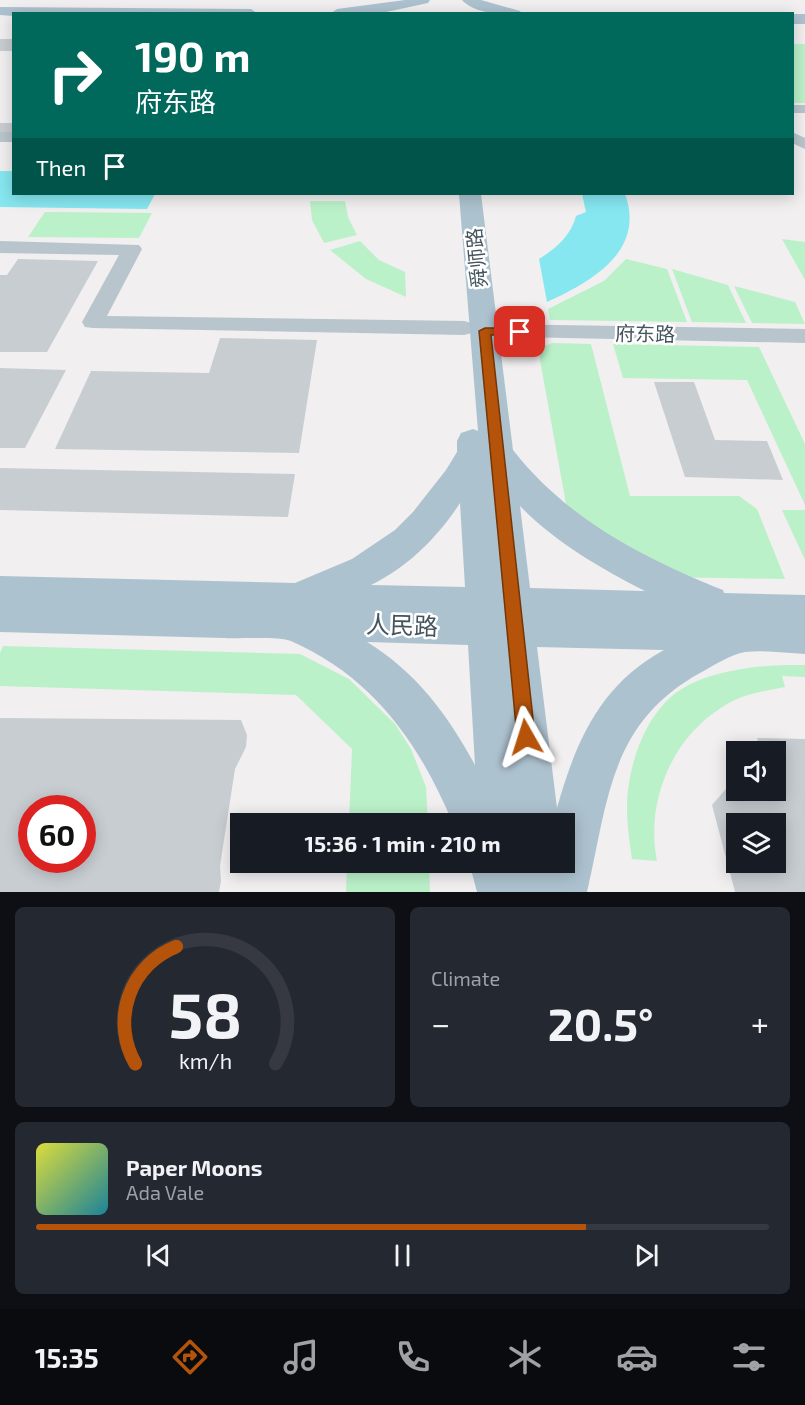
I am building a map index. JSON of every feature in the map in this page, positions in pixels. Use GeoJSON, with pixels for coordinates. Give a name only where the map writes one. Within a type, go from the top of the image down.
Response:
{"type":"FeatureCollection","features":[{"type":"Feature","properties":{"kind":"main road"},"geometry":{"type":"LineString","coordinates":[[356,12],[394,8],[423,0]]}},
{"type":"Feature","properties":{"kind":"main road"},"geometry":{"type":"LineString","coordinates":[[469,0],[508,12]]}},
{"type":"Feature","properties":{"kind":"main road"},"geometry":{"type":"LineString","coordinates":[[0,11],[84,12]]}},
{"type":"Feature","properties":{"kind":"main road","name":"舜师路"},"geometry":{"type":"LineString","coordinates":[[454,195],[475,330]]}},
{"type":"Feature","properties":{"kind":"main road","name":"舜师路"},"geometry":{"type":"LineString","coordinates":[[470,195],[475,330],[500,617],[503,813]]}},
{"type":"Feature","properties":{"kind":"main road"},"geometry":{"type":"LineString","coordinates":[[473,813],[443,752],[406,699],[376,671],[292,611],[331,586],[361,573],[408,543],[485,452],[536,500],[596,546],[734,622],[652,680],[630,701],[608,731],[594,764],[561,892]]}},
{"type":"Feature","properties":{"kind":"main road","name":"人民路"},"geometry":{"type":"LineString","coordinates":[[0,592],[292,611],[500,617],[734,622],[805,612]]}},
{"type":"Feature","properties":{"kind":"main road","name":"人民路"},"geometry":{"type":"LineString","coordinates":[[0,615],[292,611]]}},
{"type":"Feature","properties":{"kind":"main road","name":"舜师路"},"geometry":{"type":"LineString","coordinates":[[500,617],[534,813]]}},
{"type":"Feature","properties":{"kind":"main road","name":"人民路"},"geometry":{"type":"LineString","coordinates":[[734,622],[805,636]]}},
{"type":"Feature","properties":{"kind":"main road"},"geometry":{"type":"LineString","coordinates":[[497,873],[503,892]]}},
{"type":"Feature","properties":{"kind":"main road"},"geometry":{"type":"LineString","coordinates":[[507,873],[509,892]]}},
{"type":"Feature","properties":{"kind":"main road"},"geometry":{"type":"LineString","coordinates":[[541,873],[543,892]]}},
{"type":"Feature","properties":{"kind":"street","name":"府东路"},"geometry":{"type":"LineString","coordinates":[[0,247],[132,249],[93,322],[805,336]]}},
{"type":"Feature","properties":{"kind":"green space"},"geometry":{"type":"Polygon","coordinates":[[[794,44],[805,44],[805,103],[794,103],[794,44]]]}},
{"type":"Feature","properties":{"kind":"green space"},"geometry":{"type":"Polygon","coordinates":[[[310,201],[345,201],[348,217],[357,235],[324,243],[312,220],[310,201]]]}},
{"type":"Feature","properties":{"kind":"green space"},"geometry":{"type":"Polygon","coordinates":[[[45,212],[152,213],[139,238],[28,237],[45,212]]]}},
{"type":"Feature","properties":{"kind":"green space"},"geometry":{"type":"Polygon","coordinates":[[[782,239],[805,242],[805,280],[782,239]]]}},
{"type":"Feature","properties":{"kind":"green space"},"geometry":{"type":"Polygon","coordinates":[[[360,241],[379,260],[405,272],[406,297],[366,279],[330,250],[360,241]]]}},
{"type":"Feature","properties":{"kind":"green space"},"geometry":{"type":"Polygon","coordinates":[[[626,259],[667,269],[687,322],[550,320],[548,309],[604,281],[626,259]]]}},
{"type":"Feature","properties":{"kind":"green space"},"geometry":{"type":"Polygon","coordinates":[[[672,269],[728,285],[746,323],[692,322],[672,269]]]}},
{"type":"Feature","properties":{"kind":"green space"},"geometry":{"type":"Polygon","coordinates":[[[734,286],[795,302],[805,324],[752,323],[734,286]]]}},
{"type":"Feature","properties":{"kind":"green space"},"geometry":{"type":"Polygon","coordinates":[[[552,343],[591,344],[630,496],[739,496],[757,509],[785,579],[665,577],[568,515],[538,349],[552,343]]]}},
{"type":"Feature","properties":{"kind":"green space"},"geometry":{"type":"Polygon","coordinates":[[[613,344],[759,347],[805,444],[805,505],[747,380],[623,378],[613,344]]]}},
{"type":"Feature","properties":{"kind":"green space"},"geometry":{"type":"Polygon","coordinates":[[[782,510],[805,510],[805,560],[782,510]]]}},
{"type":"Feature","properties":{"kind":"green space"},"geometry":{"type":"Polygon","coordinates":[[[3,646],[300,654],[349,679],[395,724],[411,749],[426,787],[427,813],[349,813],[352,749],[296,695],[0,686],[0,653],[3,646]]]}},
{"type":"Feature","properties":{"kind":"green space"},"geometry":{"type":"Polygon","coordinates":[[[805,665],[805,677],[782,676],[785,687],[753,694],[731,702],[706,719],[690,735],[666,773],[659,794],[654,839],[657,861],[632,859],[627,807],[630,777],[642,739],[663,705],[685,687],[718,674],[754,667],[805,665]]]}},
{"type":"Feature","properties":{"kind":"green space"},"geometry":{"type":"Polygon","coordinates":[[[347,873],[429,873],[430,892],[346,892],[347,873]]]}},
{"type":"Feature","properties":{"kind":"water"},"geometry":{"type":"Polygon","coordinates":[[[0,171],[12,171],[12,195],[154,195],[147,209],[0,207],[0,171]]]}},
{"type":"Feature","properties":{"kind":"water"},"geometry":{"type":"Polygon","coordinates":[[[582,195],[625,195],[629,214],[628,232],[621,248],[597,274],[547,302],[539,259],[562,241],[576,216],[586,212],[582,195]]]}},
{"type":"Feature","properties":{"kind":"building"},"geometry":{"type":"Polygon","coordinates":[[[0,39],[12,39],[12,51],[0,51],[0,39]]]}},
{"type":"Feature","properties":{"kind":"building"},"geometry":{"type":"Polygon","coordinates":[[[0,123],[12,123],[12,133],[0,133],[0,123]]]}},
{"type":"Feature","properties":{"kind":"building"},"geometry":{"type":"Polygon","coordinates":[[[18,259],[98,261],[47,352],[0,352],[0,275],[7,275],[18,259]]]}},
{"type":"Feature","properties":{"kind":"building"},"geometry":{"type":"Polygon","coordinates":[[[220,338],[317,340],[299,453],[55,449],[91,371],[209,373],[220,338]]]}},
{"type":"Feature","properties":{"kind":"building"},"geometry":{"type":"Polygon","coordinates":[[[0,368],[66,370],[25,448],[0,448],[0,368]]]}},
{"type":"Feature","properties":{"kind":"building"},"geometry":{"type":"Polygon","coordinates":[[[654,382],[694,382],[715,440],[767,441],[783,480],[685,477],[654,382]]]}},
{"type":"Feature","properties":{"kind":"building"},"geometry":{"type":"Polygon","coordinates":[[[0,468],[295,474],[288,517],[0,510],[0,468]]]}},
{"type":"Feature","properties":{"kind":"building"},"geometry":{"type":"Polygon","coordinates":[[[0,718],[241,720],[247,735],[246,747],[235,769],[220,866],[219,892],[0,892],[0,718]]]}},
{"type":"Feature","properties":{"kind":"building"},"geometry":{"type":"Polygon","coordinates":[[[757,738],[805,739],[805,892],[735,892],[730,873],[786,873],[786,813],[726,813],[726,858],[712,805],[726,789],[726,801],[786,801],[786,741],[758,741],[757,738]]]}},
{"type":"Feature","properties":{"kind":"route"},"geometry":{"type":"LineString","coordinates":[[520,332],[485,331],[526,737]]}}]}
